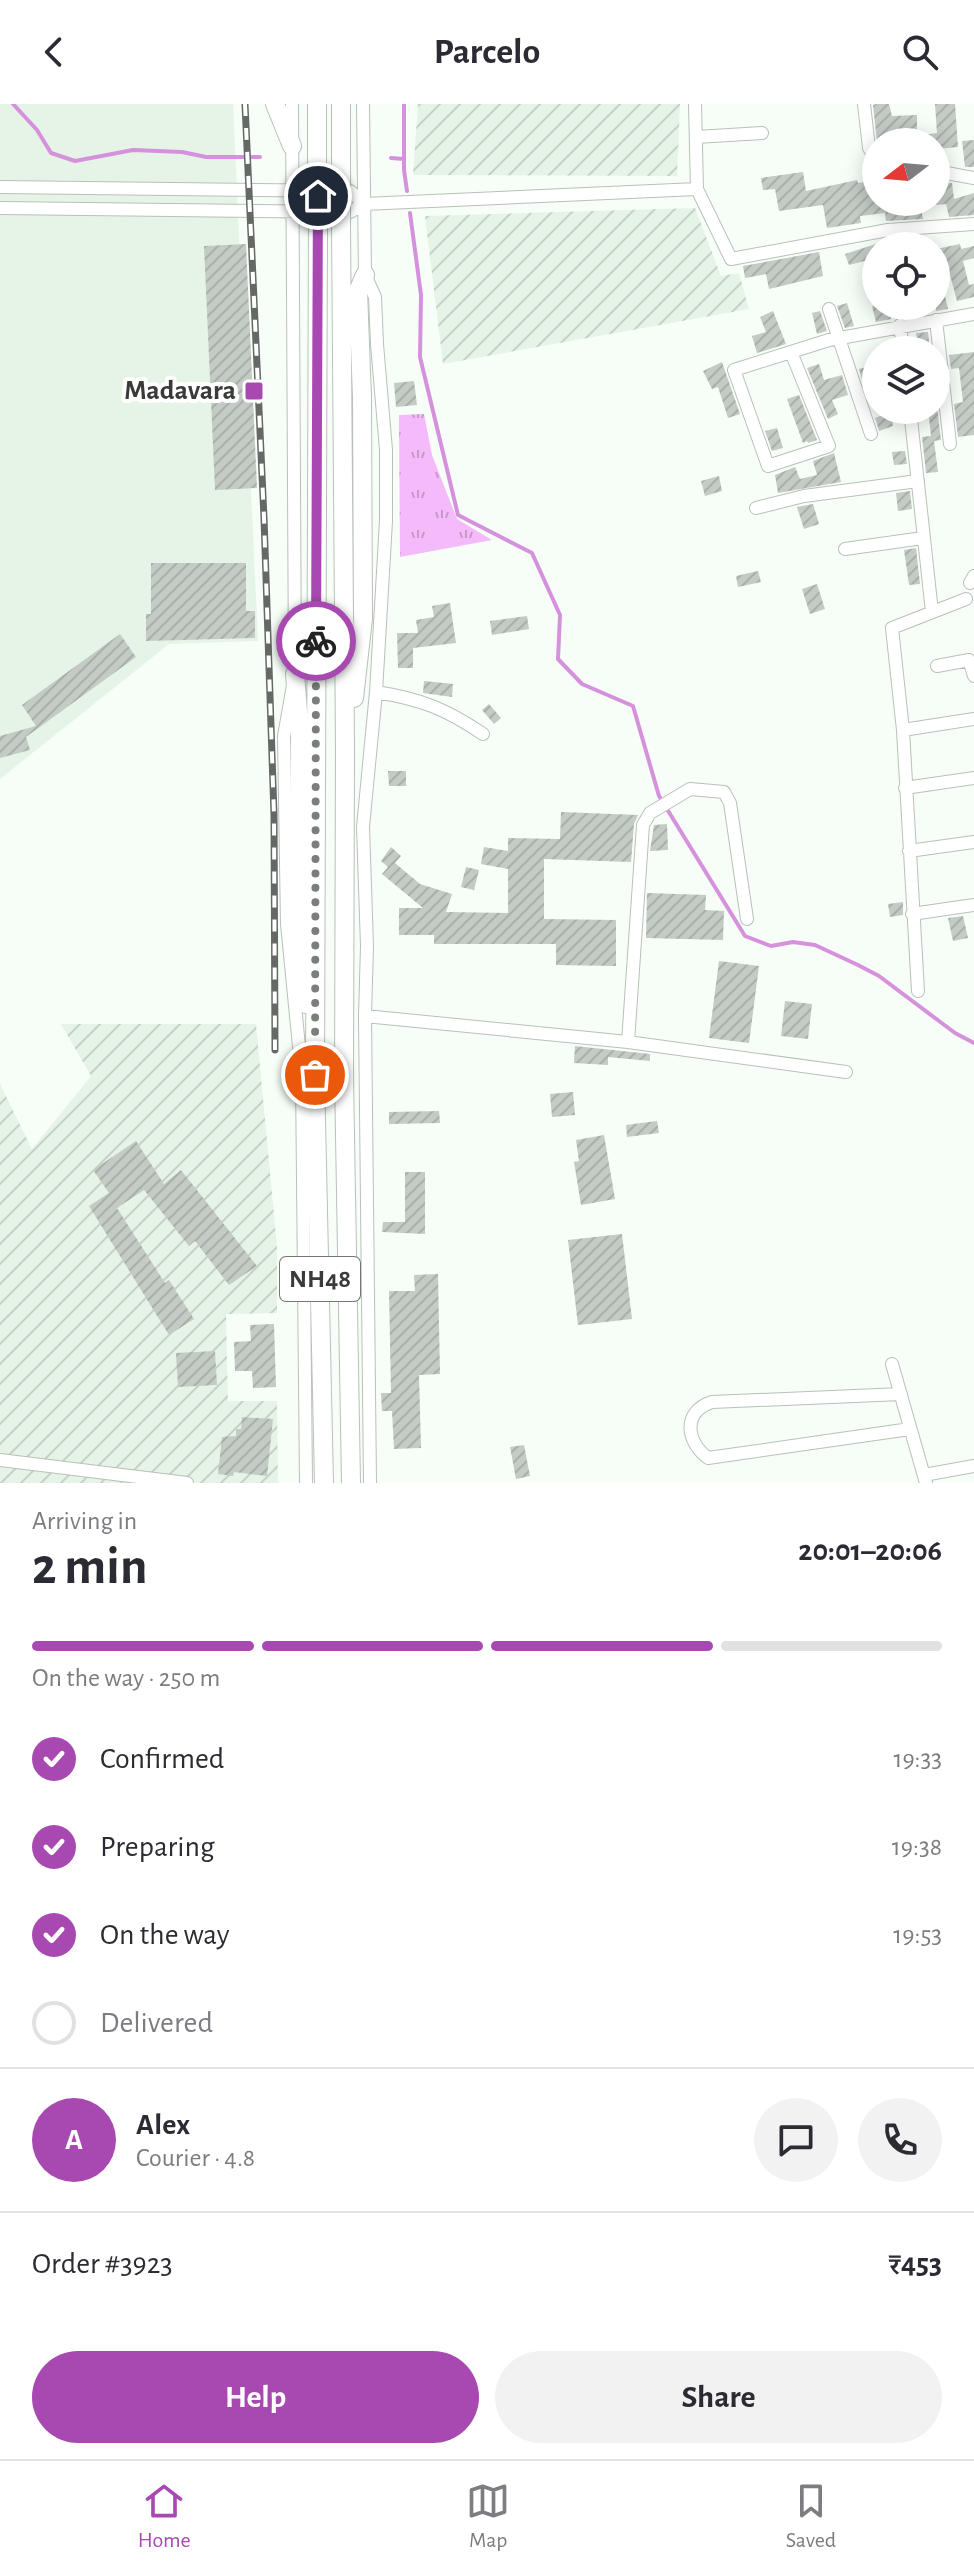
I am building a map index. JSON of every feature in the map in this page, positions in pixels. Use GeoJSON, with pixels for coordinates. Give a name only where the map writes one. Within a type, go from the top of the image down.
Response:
{"type":"FeatureCollection","features":[{"type":"Feature","properties":{"kind":"highway"},"geometry":{"type":"LineString","coordinates":[[275,104],[292,146]]}},
{"type":"Feature","properties":{"kind":"highway","name":"NH48"},"geometry":{"type":"LineString","coordinates":[[317,104],[315,1075],[324,1483]]}},
{"type":"Feature","properties":{"kind":"highway","name":"NH48"},"geometry":{"type":"LineString","coordinates":[[341,104],[344,1077],[351,1483]]}},
{"type":"Feature","properties":{"kind":"highway"},"geometry":{"type":"LineString","coordinates":[[345,749],[363,619],[358,291],[365,275]]}},
{"type":"Feature","properties":{"kind":"highway"},"geometry":{"type":"LineString","coordinates":[[295,674],[300,737],[298,942],[315,1075]]}},
{"type":"Feature","properties":{"kind":"street"},"geometry":{"type":"LineString","coordinates":[[292,104],[295,674],[284,736],[287,924],[302,1077],[306,1483]]}},
{"type":"Feature","properties":{"kind":"street"},"geometry":{"type":"LineString","coordinates":[[363,104],[365,275],[375,297],[386,450],[386,521],[376,692],[363,827],[367,946],[370,1483]]}},
{"type":"Feature","properties":{"kind":"street"},"geometry":{"type":"LineString","coordinates":[[695,104],[697,189],[731,259],[888,230],[974,224]]}},
{"type":"Feature","properties":{"kind":"street"},"geometry":{"type":"LineString","coordinates":[[864,104],[867,128]]}},
{"type":"Feature","properties":{"kind":"street"},"geometry":{"type":"LineString","coordinates":[[696,137],[762,133]]}},
{"type":"Feature","properties":{"kind":"street"},"geometry":{"type":"LineString","coordinates":[[950,174],[974,178]]}},
{"type":"Feature","properties":{"kind":"street"},"geometry":{"type":"LineString","coordinates":[[0,187],[294,188],[350,191],[364,204]]}},
{"type":"Feature","properties":{"kind":"street"},"geometry":{"type":"LineString","coordinates":[[0,208],[350,212],[364,204],[697,189]]}},
{"type":"Feature","properties":{"kind":"street"},"geometry":{"type":"LineString","coordinates":[[829,309],[871,434]]}},
{"type":"Feature","properties":{"kind":"street"},"geometry":{"type":"LineString","coordinates":[[950,318],[974,314]]}},
{"type":"Feature","properties":{"kind":"street"},"geometry":{"type":"LineString","coordinates":[[791,352],[829,446],[768,466],[734,370],[791,352],[838,338],[936,320],[950,444]]}},
{"type":"Feature","properties":{"kind":"street"},"geometry":{"type":"LineString","coordinates":[[900,325],[901,336]]}},
{"type":"Feature","properties":{"kind":"street"},"geometry":{"type":"LineString","coordinates":[[912,424],[932,612]]}},
{"type":"Feature","properties":{"kind":"street"},"geometry":{"type":"LineString","coordinates":[[756,508],[804,496],[918,481]]}},
{"type":"Feature","properties":{"kind":"street"},"geometry":{"type":"LineString","coordinates":[[845,549],[923,538]]}},
{"type":"Feature","properties":{"kind":"street"},"geometry":{"type":"LineString","coordinates":[[918,991],[903,730],[892,628],[966,599]]}},
{"type":"Feature","properties":{"kind":"street"},"geometry":{"type":"LineString","coordinates":[[937,666],[971,660],[974,676]]}},
{"type":"Feature","properties":{"kind":"street"},"geometry":{"type":"LineString","coordinates":[[376,692],[406,697],[450,711],[483,734]]}},
{"type":"Feature","properties":{"kind":"street"},"geometry":{"type":"LineString","coordinates":[[903,730],[974,719]]}},
{"type":"Feature","properties":{"kind":"street"},"geometry":{"type":"LineString","coordinates":[[905,788],[974,778]]}},
{"type":"Feature","properties":{"kind":"street"},"geometry":{"type":"LineString","coordinates":[[628,1042],[643,825],[650,813],[690,789],[724,792],[730,803],[747,919]]}},
{"type":"Feature","properties":{"kind":"street"},"geometry":{"type":"LineString","coordinates":[[909,851],[974,842]]}},
{"type":"Feature","properties":{"kind":"street"},"geometry":{"type":"LineString","coordinates":[[912,914],[974,905]]}},
{"type":"Feature","properties":{"kind":"street"},"geometry":{"type":"LineString","coordinates":[[365,1016],[628,1042],[846,1072]]}},
{"type":"Feature","properties":{"kind":"street"},"geometry":{"type":"LineString","coordinates":[[892,1364],[925,1479],[974,1466]]}},
{"type":"Feature","properties":{"kind":"street"},"geometry":{"type":"LineString","coordinates":[[901,1394],[712,1402],[700,1406],[693,1415],[690,1426],[692,1438],[699,1451],[708,1458],[910,1429]]}},
{"type":"Feature","properties":{"kind":"street"},"geometry":{"type":"LineString","coordinates":[[0,1460],[187,1483]]}},
{"type":"Feature","properties":{"kind":"shaded area"},"geometry":{"type":"Polygon","coordinates":[[[0,104],[233,104],[258,641],[169,644],[0,779],[0,104]]]}},
{"type":"Feature","properties":{"kind":"shaded area"},"geometry":{"type":"Polygon","coordinates":[[[418,104],[680,104],[677,176],[413,175],[418,104]]]}},
{"type":"Feature","properties":{"kind":"shaded area"},"geometry":{"type":"Polygon","coordinates":[[[695,208],[721,276],[739,273],[749,309],[443,364],[425,216],[695,208]]]}},
{"type":"Feature","properties":{"kind":"shaded area"},"geometry":{"type":"Polygon","coordinates":[[[61,1024],[256,1024],[277,1247],[277,1313],[226,1314],[228,1401],[277,1401],[278,1483],[0,1483],[0,1084],[32,1149],[91,1076],[61,1024]]]}},
{"type":"Feature","properties":{"kind":"green space"},"geometry":{"type":"Polygon","coordinates":[[[424,414],[432,455],[457,519],[492,540],[400,557],[399,415],[424,414]]]}},
{"type":"Feature","properties":{"kind":"building"},"geometry":{"type":"Polygon","coordinates":[[[889,104],[892,116],[917,115],[917,128],[875,128],[873,105],[889,104]]]}},
{"type":"Feature","properties":{"kind":"building"},"geometry":{"type":"Polygon","coordinates":[[[935,104],[955,104],[958,147],[950,148],[950,128],[937,128],[935,104]]]}},
{"type":"Feature","properties":{"kind":"building"},"geometry":{"type":"Polygon","coordinates":[[[974,140],[974,167],[965,167],[962,141],[974,140]]]}},
{"type":"Feature","properties":{"kind":"building"},"geometry":{"type":"Polygon","coordinates":[[[803,172],[806,191],[857,180],[862,182],[861,223],[827,228],[823,205],[779,211],[775,189],[763,190],[761,178],[803,172]]]}},
{"type":"Feature","properties":{"kind":"building"},"geometry":{"type":"Polygon","coordinates":[[[950,183],[954,199],[974,193],[974,215],[949,217],[950,183]]]}},
{"type":"Feature","properties":{"kind":"building"},"geometry":{"type":"Polygon","coordinates":[[[885,216],[922,216],[923,219],[886,221],[885,216]]]}},
{"type":"Feature","properties":{"kind":"building"},"geometry":{"type":"Polygon","coordinates":[[[246,244],[257,488],[215,490],[204,246],[246,244]]]}},
{"type":"Feature","properties":{"kind":"building"},"geometry":{"type":"Polygon","coordinates":[[[960,244],[961,249],[974,246],[974,258],[963,261],[969,285],[974,284],[974,297],[957,301],[950,275],[950,246],[960,244]]]}},
{"type":"Feature","properties":{"kind":"building"},"geometry":{"type":"Polygon","coordinates":[[[862,249],[862,262],[849,265],[845,254],[862,249]]]}},
{"type":"Feature","properties":{"kind":"building"},"geometry":{"type":"Polygon","coordinates":[[[819,252],[823,276],[769,289],[766,274],[745,278],[743,266],[819,252]]]}},
{"type":"Feature","properties":{"kind":"building"},"geometry":{"type":"Polygon","coordinates":[[[847,303],[854,326],[845,328],[837,306],[847,303]]]}},
{"type":"Feature","properties":{"kind":"building"},"geometry":{"type":"Polygon","coordinates":[[[773,311],[786,344],[757,353],[752,336],[766,332],[760,317],[773,311]]]}},
{"type":"Feature","properties":{"kind":"building"},"geometry":{"type":"Polygon","coordinates":[[[820,311],[827,331],[817,334],[812,313],[820,311]]]}},
{"type":"Feature","properties":{"kind":"building"},"geometry":{"type":"Polygon","coordinates":[[[928,332],[928,336],[917,336],[916,333],[928,332]]]}},
{"type":"Feature","properties":{"kind":"building"},"geometry":{"type":"Polygon","coordinates":[[[974,352],[974,435],[958,437],[954,404],[963,402],[959,368],[951,369],[950,355],[974,352]]]}},
{"type":"Feature","properties":{"kind":"building"},"geometry":{"type":"Polygon","coordinates":[[[722,362],[740,414],[728,418],[718,387],[712,389],[703,371],[722,362]]]}},
{"type":"Feature","properties":{"kind":"building"},"geometry":{"type":"Polygon","coordinates":[[[819,364],[824,380],[842,375],[848,395],[832,400],[838,414],[828,419],[807,368],[819,364]]]}},
{"type":"Feature","properties":{"kind":"building"},"geometry":{"type":"Polygon","coordinates":[[[414,381],[417,405],[396,407],[394,383],[414,381]]]}},
{"type":"Feature","properties":{"kind":"building"},"geometry":{"type":"Polygon","coordinates":[[[799,395],[817,440],[808,443],[803,443],[787,399],[799,395]]]}},
{"type":"Feature","properties":{"kind":"building"},"geometry":{"type":"Polygon","coordinates":[[[877,424],[893,424],[893,426],[879,431],[877,424]]]}},
{"type":"Feature","properties":{"kind":"building"},"geometry":{"type":"Polygon","coordinates":[[[930,424],[939,424],[941,440],[934,441],[938,472],[926,473],[922,437],[931,436],[930,424]]]}},
{"type":"Feature","properties":{"kind":"building"},"geometry":{"type":"Polygon","coordinates":[[[777,428],[783,448],[772,451],[765,431],[777,428]]]}},
{"type":"Feature","properties":{"kind":"building"},"geometry":{"type":"Polygon","coordinates":[[[905,451],[907,464],[894,465],[892,452],[905,451]]]}},
{"type":"Feature","properties":{"kind":"building"},"geometry":{"type":"Polygon","coordinates":[[[834,453],[841,482],[778,493],[775,475],[795,467],[800,479],[817,475],[813,461],[834,453]]]}},
{"type":"Feature","properties":{"kind":"building"},"geometry":{"type":"Polygon","coordinates":[[[719,476],[722,491],[705,496],[701,481],[719,476]]]}},
{"type":"Feature","properties":{"kind":"building"},"geometry":{"type":"Polygon","coordinates":[[[910,491],[912,509],[898,511],[896,493],[910,491]]]}},
{"type":"Feature","properties":{"kind":"building"},"geometry":{"type":"Polygon","coordinates":[[[813,504],[819,524],[804,529],[797,507],[813,504]]]}},
{"type":"Feature","properties":{"kind":"building"},"geometry":{"type":"Polygon","coordinates":[[[916,548],[920,584],[909,585],[904,550],[916,548]]]}},
{"type":"Feature","properties":{"kind":"building"},"geometry":{"type":"Polygon","coordinates":[[[151,563],[246,563],[246,611],[255,611],[255,638],[146,641],[146,614],[151,614],[151,563]]]}},
{"type":"Feature","properties":{"kind":"building"},"geometry":{"type":"Polygon","coordinates":[[[758,571],[761,582],[738,587],[736,576],[758,571]]]}},
{"type":"Feature","properties":{"kind":"building"},"geometry":{"type":"Polygon","coordinates":[[[817,584],[825,609],[810,614],[802,589],[817,584]]]}},
{"type":"Feature","properties":{"kind":"building"},"geometry":{"type":"Polygon","coordinates":[[[450,603],[456,643],[413,648],[413,668],[398,668],[397,633],[418,633],[416,620],[434,617],[432,606],[450,603]]]}},
{"type":"Feature","properties":{"kind":"building"},"geometry":{"type":"Polygon","coordinates":[[[527,616],[529,629],[492,635],[490,621],[527,616]]]}},
{"type":"Feature","properties":{"kind":"building"},"geometry":{"type":"Polygon","coordinates":[[[120,634],[136,657],[26,737],[30,750],[0,758],[0,736],[36,726],[22,705],[120,634]]]}},
{"type":"Feature","properties":{"kind":"building"},"geometry":{"type":"Polygon","coordinates":[[[424,681],[453,684],[452,697],[423,693],[424,681]]]}},
{"type":"Feature","properties":{"kind":"building"},"geometry":{"type":"Polygon","coordinates":[[[489,704],[501,718],[494,724],[482,710],[489,704]]]}},
{"type":"Feature","properties":{"kind":"building"},"geometry":{"type":"Polygon","coordinates":[[[388,771],[406,771],[406,786],[389,786],[388,771]]]}},
{"type":"Feature","properties":{"kind":"building"},"geometry":{"type":"Polygon","coordinates":[[[561,812],[638,815],[634,824],[631,862],[544,859],[544,919],[616,920],[616,966],[556,965],[556,944],[434,944],[434,935],[399,935],[399,908],[423,908],[382,874],[388,867],[381,861],[391,847],[401,856],[395,863],[420,884],[452,894],[446,912],[508,913],[508,869],[481,864],[484,847],[508,851],[508,838],[560,839],[561,812]]]}},
{"type":"Feature","properties":{"kind":"building"},"geometry":{"type":"Polygon","coordinates":[[[667,824],[668,850],[650,851],[654,825],[667,824]]]}},
{"type":"Feature","properties":{"kind":"building"},"geometry":{"type":"Polygon","coordinates":[[[466,867],[479,870],[474,890],[461,887],[466,867]]]}},
{"type":"Feature","properties":{"kind":"building"},"geometry":{"type":"Polygon","coordinates":[[[647,893],[706,895],[705,910],[724,911],[723,940],[646,938],[647,893]]]}},
{"type":"Feature","properties":{"kind":"building"},"geometry":{"type":"Polygon","coordinates":[[[903,902],[903,915],[890,917],[888,904],[903,902]]]}},
{"type":"Feature","properties":{"kind":"building"},"geometry":{"type":"Polygon","coordinates":[[[963,916],[968,938],[953,941],[948,918],[963,916]]]}},
{"type":"Feature","properties":{"kind":"building"},"geometry":{"type":"Polygon","coordinates":[[[719,961],[759,966],[749,1043],[709,1038],[719,961]]]}},
{"type":"Feature","properties":{"kind":"building"},"geometry":{"type":"Polygon","coordinates":[[[785,1001],[812,1004],[808,1039],[781,1036],[785,1001]]]}},
{"type":"Feature","properties":{"kind":"building"},"geometry":{"type":"Polygon","coordinates":[[[575,1046],[650,1054],[650,1061],[608,1057],[608,1065],[574,1063],[575,1046]]]}},
{"type":"Feature","properties":{"kind":"building"},"geometry":{"type":"Polygon","coordinates":[[[573,1092],[575,1115],[552,1117],[550,1094],[573,1092]]]}},
{"type":"Feature","properties":{"kind":"building"},"geometry":{"type":"Polygon","coordinates":[[[439,1111],[440,1123],[389,1124],[389,1112],[439,1111]]]}},
{"type":"Feature","properties":{"kind":"building"},"geometry":{"type":"Polygon","coordinates":[[[657,1121],[659,1133],[627,1137],[626,1125],[657,1121]]]}},
{"type":"Feature","properties":{"kind":"building"},"geometry":{"type":"Polygon","coordinates":[[[604,1135],[615,1199],[581,1205],[574,1162],[579,1161],[576,1140],[604,1135]]]}},
{"type":"Feature","properties":{"kind":"building"},"geometry":{"type":"Polygon","coordinates":[[[136,1141],[164,1184],[181,1170],[257,1266],[229,1285],[195,1241],[189,1246],[144,1190],[117,1208],[165,1283],[169,1280],[194,1319],[169,1335],[89,1206],[109,1193],[93,1170],[136,1141]]]}},
{"type":"Feature","properties":{"kind":"building"},"geometry":{"type":"Polygon","coordinates":[[[405,1172],[425,1172],[425,1234],[382,1232],[383,1222],[405,1222],[405,1172]]]}},
{"type":"Feature","properties":{"kind":"building"},"geometry":{"type":"Polygon","coordinates":[[[622,1234],[632,1319],[578,1325],[568,1240],[622,1234]]]}},
{"type":"Feature","properties":{"kind":"building"},"geometry":{"type":"Polygon","coordinates":[[[438,1274],[440,1374],[419,1375],[421,1448],[394,1449],[392,1411],[382,1411],[381,1393],[391,1393],[389,1291],[415,1291],[414,1275],[438,1274]]]}},
{"type":"Feature","properties":{"kind":"building"},"geometry":{"type":"Polygon","coordinates":[[[274,1324],[276,1387],[253,1388],[252,1371],[235,1371],[234,1342],[251,1341],[250,1325],[274,1324]]]}},
{"type":"Feature","properties":{"kind":"building"},"geometry":{"type":"Polygon","coordinates":[[[215,1351],[217,1385],[178,1387],[176,1353],[215,1351]]]}},
{"type":"Feature","properties":{"kind":"building"},"geometry":{"type":"Polygon","coordinates":[[[242,1417],[273,1419],[267,1476],[234,1472],[233,1476],[218,1474],[222,1437],[236,1436],[236,1429],[241,1429],[242,1417]]]}},
{"type":"Feature","properties":{"kind":"building"},"geometry":{"type":"Polygon","coordinates":[[[524,1445],[530,1476],[516,1479],[510,1447],[524,1445]]]}},
{"type":"Feature","properties":{"kind":"waterway"},"geometry":{"type":"LineString","coordinates":[[13,104],[37,130],[51,153],[75,161],[133,150],[182,152],[206,157],[260,157]]}},
{"type":"Feature","properties":{"kind":"waterway"},"geometry":{"type":"LineString","coordinates":[[404,104],[407,191]]}},
{"type":"Feature","properties":{"kind":"waterway"},"geometry":{"type":"LineString","coordinates":[[391,158],[404,159]]}},
{"type":"Feature","properties":{"kind":"waterway"},"geometry":{"type":"LineString","coordinates":[[410,213],[421,295],[420,357],[458,515],[532,553],[560,615],[558,659],[582,684],[633,706],[659,796],[745,936],[771,946],[793,942],[815,945],[858,965],[879,976],[955,1033],[974,1043]]}},
{"type":"Feature","properties":{"kind":"railway"},"geometry":{"type":"LineString","coordinates":[[245,104],[274,815],[275,1050]]}},
{"type":"Feature","properties":{"kind":"way so far"},"geometry":{"type":"LineString","coordinates":[[315,1075],[316,641]]}},
{"type":"Feature","properties":{"kind":"place","name":"Madavara"},"geometry":{"type":"Point","coordinates":[254,391]}},
{"type":"Feature","properties":{"kind":"route"},"geometry":{"type":"LineString","coordinates":[[316,641],[318,196]]}}]}
